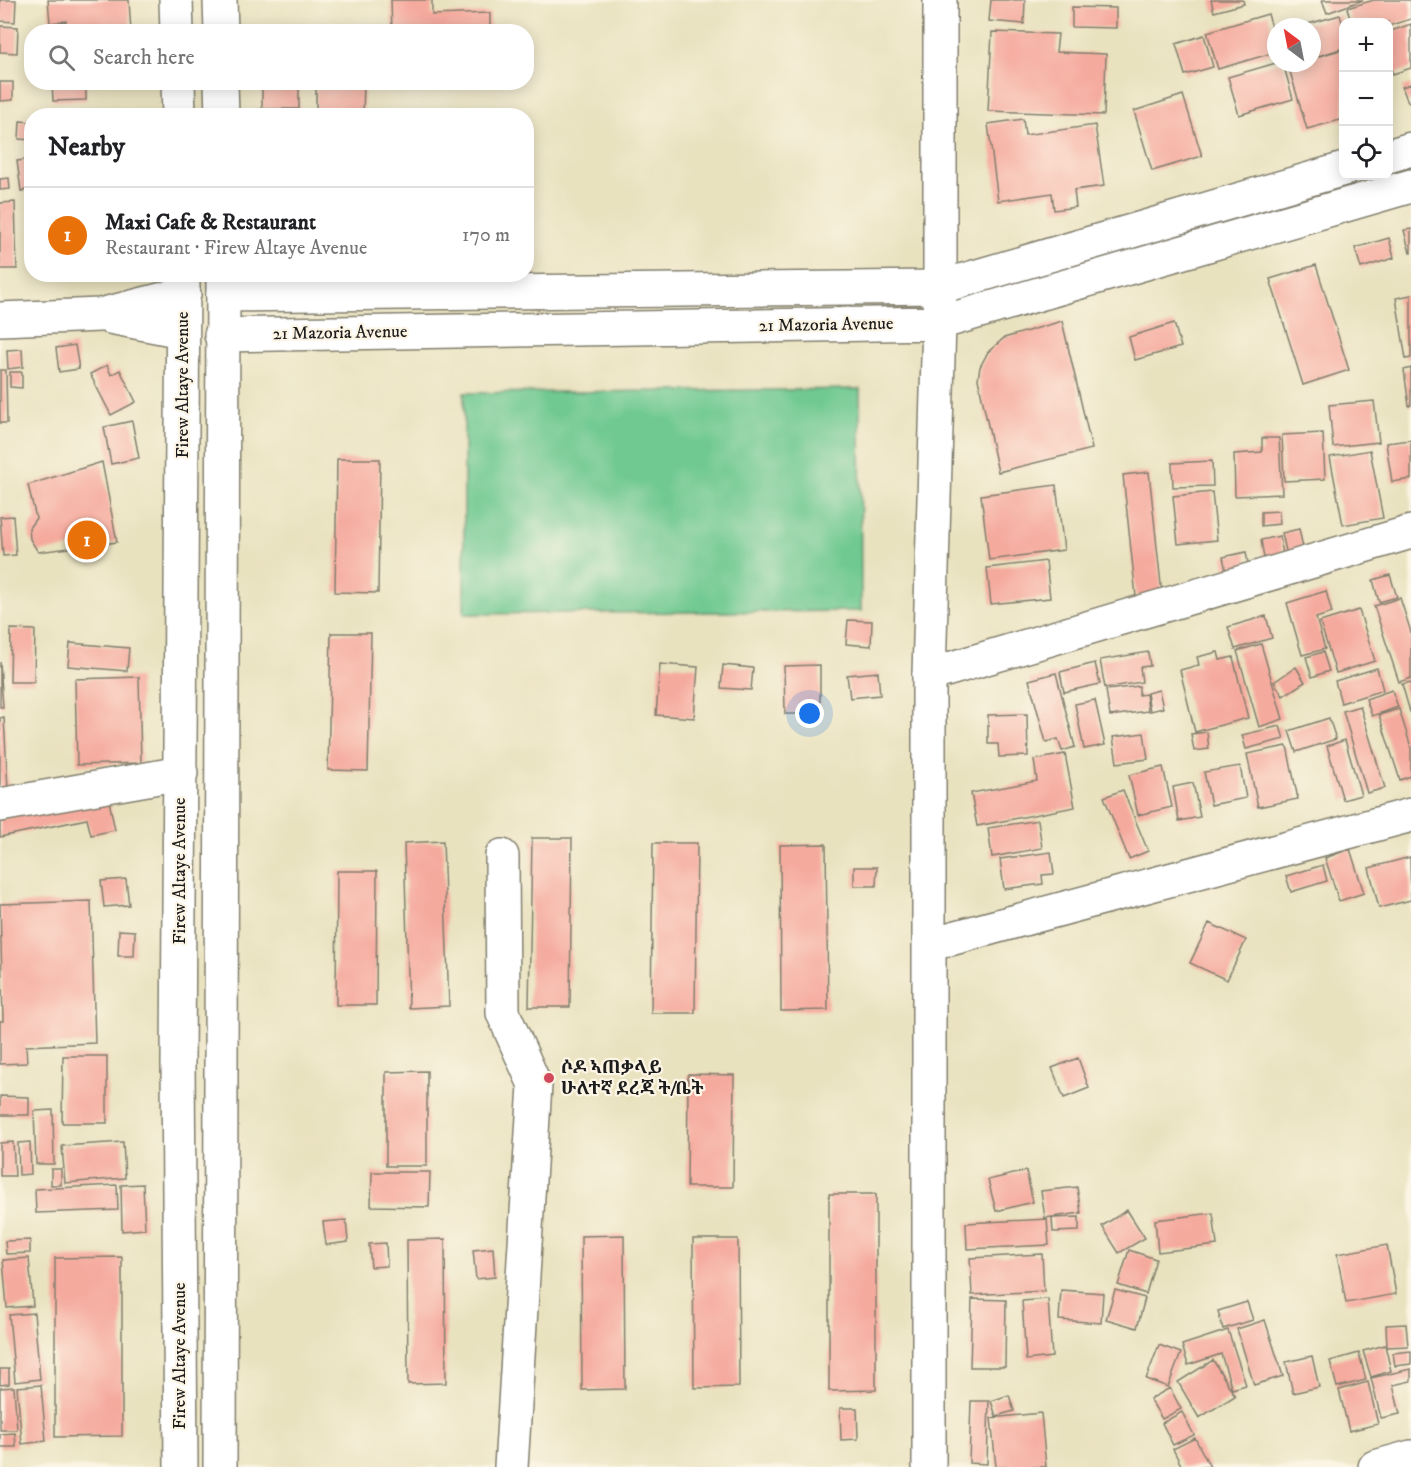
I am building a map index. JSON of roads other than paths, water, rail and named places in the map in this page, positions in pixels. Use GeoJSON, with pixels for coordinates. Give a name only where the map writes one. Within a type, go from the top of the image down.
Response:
{"type":"FeatureCollection","features":[{"type":"Feature","properties":{"kind":"main road"},"geometry":{"type":"LineString","coordinates":[[176,0],[177,24]]}},
{"type":"Feature","properties":{"kind":"main road"},"geometry":{"type":"LineString","coordinates":[[220,0],[221,24]]}},
{"type":"Feature","properties":{"kind":"main road"},"geometry":{"type":"LineString","coordinates":[[929,1467],[931,944],[929,675],[940,287],[940,0]]}},
{"type":"Feature","properties":{"kind":"main road"},"geometry":{"type":"LineString","coordinates":[[178,90],[179,108]]}},
{"type":"Feature","properties":{"kind":"main road"},"geometry":{"type":"LineString","coordinates":[[221,90],[222,108]]}},
{"type":"Feature","properties":{"kind":"main road"},"geometry":{"type":"LineString","coordinates":[[1393,155],[1411,150]]}},
{"type":"Feature","properties":{"kind":"main road","name":"21 Mazoria Avenue"},"geometry":{"type":"LineString","coordinates":[[183,284],[940,287],[1339,170]]}},
{"type":"Feature","properties":{"kind":"main road","name":"21 Mazoria Avenue"},"geometry":{"type":"LineString","coordinates":[[182,331],[221,335],[939,323],[1411,186]]}},
{"type":"Feature","properties":{"kind":"main road"},"geometry":{"type":"LineString","coordinates":[[100,315],[183,284]]}},
{"type":"Feature","properties":{"kind":"main road","name":"Firew Altaye Avenue"},"geometry":{"type":"LineString","coordinates":[[181,1467],[178,1086],[183,284]]}},
{"type":"Feature","properties":{"kind":"main road"},"geometry":{"type":"LineString","coordinates":[[220,1467],[222,1330],[221,335],[223,285]]}},
{"type":"Feature","properties":{"kind":"main road"},"geometry":{"type":"LineString","coordinates":[[0,319],[100,315],[182,331]]}},
{"type":"Feature","properties":{"kind":"main road"},"geometry":{"type":"LineString","coordinates":[[929,675],[1411,532]]}},
{"type":"Feature","properties":{"kind":"main road"},"geometry":{"type":"LineString","coordinates":[[0,805],[181,773],[221,771]]}},
{"type":"Feature","properties":{"kind":"main road"},"geometry":{"type":"LineString","coordinates":[[931,944],[1411,815]]}},
{"type":"Feature","properties":{"kind":"main road"},"geometry":{"type":"LineString","coordinates":[[502,856],[503,1012],[535,1085],[511,1467]]}},
{"type":"Feature","properties":{"kind":"main road"},"geometry":{"type":"LineString","coordinates":[[1375,1467],[1411,1457]]}},
{"type":"Feature","properties":{"kind":"place","name":"Maxi Cafe & Restaurant"},"geometry":{"type":"Point","coordinates":[87,540]}},
{"type":"Feature","properties":{"kind":"place","name":"ሶዶ ኣጠቃላይ ሁለተኛ ደረጃ ት/ቤት"},"geometry":{"type":"Point","coordinates":[549,1078]}}]}
